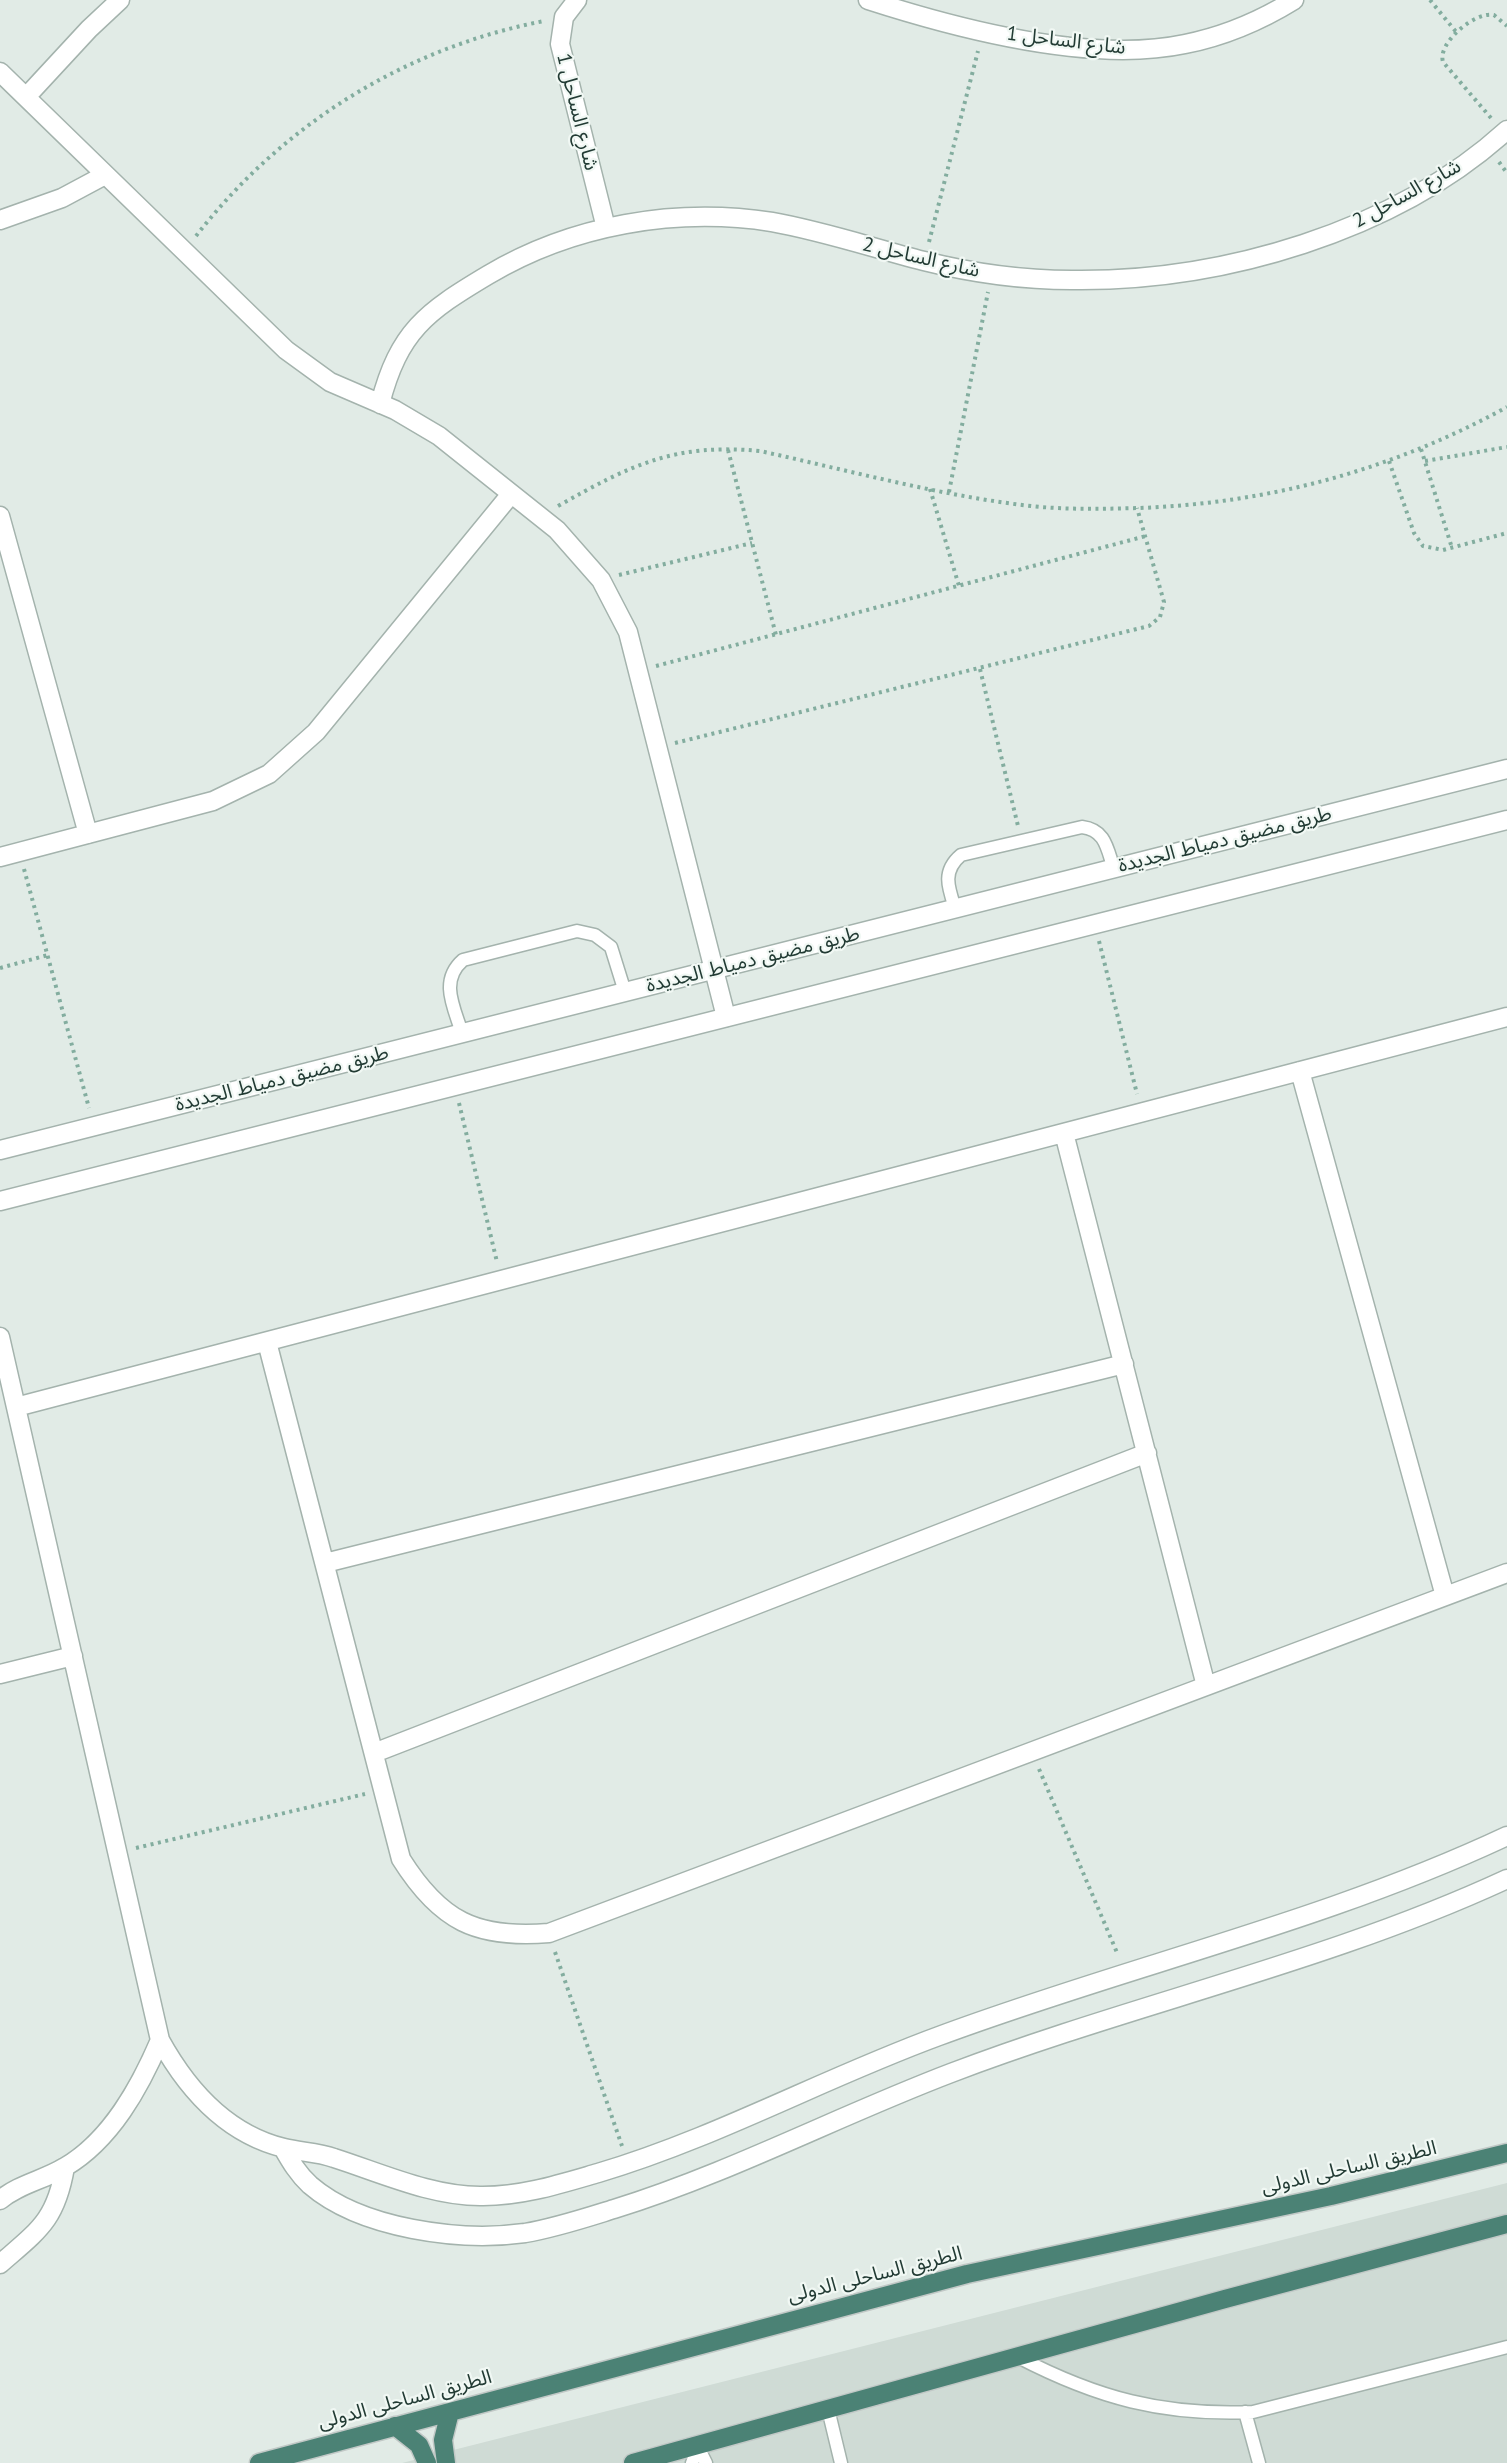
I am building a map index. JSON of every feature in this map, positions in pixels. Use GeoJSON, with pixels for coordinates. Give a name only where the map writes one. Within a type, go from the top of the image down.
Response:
{"type":"FeatureCollection","features":[{"type":"Feature","properties":{"kind":"highway","name":"الطريق الساحلى الدولى"},"geometry":{"type":"LineString","coordinates":[[259,2463],[968,2274],[1332,2196],[1507,2152]]}},
{"type":"Feature","properties":{"kind":"highway"},"geometry":{"type":"LineString","coordinates":[[633,2463],[698,2458],[828,2409],[1507,2224]]}},
{"type":"Feature","properties":{"kind":"highway"},"geometry":{"type":"LineString","coordinates":[[446,2463],[443,2440],[450,2412]]}},
{"type":"Feature","properties":{"kind":"highway"},"geometry":{"type":"LineString","coordinates":[[395,2426],[419,2445],[428,2463]]}},
{"type":"Feature","properties":{"kind":"street"},"geometry":{"type":"LineString","coordinates":[[27,96],[64,54],[120,0]]}},
{"type":"Feature","properties":{"kind":"street"},"geometry":{"type":"LineString","coordinates":[[564,17],[577,0]]}},
{"type":"Feature","properties":{"kind":"street","name":"شارع الساحل 1"},"geometry":{"type":"LineString","coordinates":[[868,0],[983,30],[1077,47],[1151,49],[1216,37],[1246,26],[1294,0]]}},
{"type":"Feature","properties":{"kind":"street","name":"شارع الساحل 1"},"geometry":{"type":"LineString","coordinates":[[564,17],[560,44],[606,228]]}},
{"type":"Feature","properties":{"kind":"street"},"geometry":{"type":"LineString","coordinates":[[0,72],[264,330],[302,363],[346,391],[410,418],[439,436],[573,545],[601,580],[628,632],[726,1017]]}},
{"type":"Feature","properties":{"kind":"street","name":"شارع الساحل 2"},"geometry":{"type":"LineString","coordinates":[[380,404],[389,370],[406,339],[429,312],[505,265],[555,244],[606,228],[672,218],[740,218],[805,229],[924,261],[991,274],[1069,280],[1147,278],[1224,266],[1300,246],[1372,216],[1440,179],[1505,132]]}},
{"type":"Feature","properties":{"kind":"street"},"geometry":{"type":"LineString","coordinates":[[0,220],[62,198],[105,175]]}},
{"type":"Feature","properties":{"kind":"street"},"geometry":{"type":"LineString","coordinates":[[0,857],[213,801],[252,785],[286,761],[316,732],[511,494]]}},
{"type":"Feature","properties":{"kind":"street"},"geometry":{"type":"LineString","coordinates":[[0,516],[88,834]]}},
{"type":"Feature","properties":{"kind":"street","name":"طريق مضيق دمياط الجديدة"},"geometry":{"type":"LineString","coordinates":[[0,1150],[1507,769]]}},
{"type":"Feature","properties":{"kind":"street"},"geometry":{"type":"LineString","coordinates":[[0,1201],[1507,820]]}},
{"type":"Feature","properties":{"kind":"street"},"geometry":{"type":"LineString","coordinates":[[16,1407],[1507,1017]]}},
{"type":"Feature","properties":{"kind":"street"},"geometry":{"type":"LineString","coordinates":[[1300,1071],[1445,1596]]}},
{"type":"Feature","properties":{"kind":"street"},"geometry":{"type":"LineString","coordinates":[[1064,1133],[1206,1686]]}},
{"type":"Feature","properties":{"kind":"street"},"geometry":{"type":"LineString","coordinates":[[0,1337],[160,2040],[177,2069],[206,2103],[223,2118],[252,2135],[283,2148],[333,2157],[441,2191],[480,2197],[520,2194],[628,2164],[697,2139],[936,2037],[1125,1973],[1278,1927],[1367,1896],[1507,1836]]}},
{"type":"Feature","properties":{"kind":"street"},"geometry":{"type":"LineString","coordinates":[[267,1342],[401,1859],[420,1889],[446,1913],[478,1929],[513,1936],[549,1933],[1507,1573]]}},
{"type":"Feature","properties":{"kind":"street"},"geometry":{"type":"LineString","coordinates":[[325,1563],[1124,1364]]}},
{"type":"Feature","properties":{"kind":"street"},"geometry":{"type":"LineString","coordinates":[[374,1754],[1147,1453]]}},
{"type":"Feature","properties":{"kind":"street"},"geometry":{"type":"LineString","coordinates":[[0,1674],[73,1656]]}},
{"type":"Feature","properties":{"kind":"street"},"geometry":{"type":"LineString","coordinates":[[283,2148],[295,2169],[311,2186],[330,2199],[358,2212],[396,2225],[437,2233],[480,2236],[525,2233],[569,2223],[691,2183],[950,2073],[1073,2030],[1358,1941],[1507,1879]]}},
{"type":"Feature","properties":{"kind":"street"},"geometry":{"type":"LineString","coordinates":[[0,2200],[36,2179],[65,2167],[90,2147],[119,2115],[148,2069],[160,2040]]}},
{"type":"Feature","properties":{"kind":"street"},"geometry":{"type":"LineString","coordinates":[[0,2264],[44,2224],[60,2199],[65,2167]]}},
{"type":"Feature","properties":{"kind":"lane"},"geometry":{"type":"LineString","coordinates":[[956,908],[947,885],[948,875],[961,855],[1082,827],[1090,828],[1104,838],[1113,869]]}},
{"type":"Feature","properties":{"kind":"lane"},"geometry":{"type":"LineString","coordinates":[[462,1033],[448,988],[450,980],[463,960],[486,954],[578,931],[586,932],[611,947],[625,992]]}},
{"type":"Feature","properties":{"kind":"lane"},"geometry":{"type":"LineString","coordinates":[[1018,2357],[1080,2387],[1113,2399],[1182,2412],[1245,2412],[1507,2347]]}},
{"type":"Feature","properties":{"kind":"lane"},"geometry":{"type":"LineString","coordinates":[[828,2409],[841,2463]]}},
{"type":"Feature","properties":{"kind":"lane"},"geometry":{"type":"LineString","coordinates":[[1245,2412],[1258,2463]]}},
{"type":"Feature","properties":{"kind":"path"},"geometry":{"type":"LineString","coordinates":[[1430,0],[1458,33]]}},
{"type":"Feature","properties":{"kind":"path"},"geometry":{"type":"LineString","coordinates":[[1505,132],[1443,62],[1441,52],[1444,45],[1483,14],[1499,18],[1507,26]]}},
{"type":"Feature","properties":{"kind":"path"},"geometry":{"type":"LineString","coordinates":[[184,250],[215,210],[250,173],[288,139],[346,98],[417,60],[464,41],[513,27],[564,17]]}},
{"type":"Feature","properties":{"kind":"path"},"geometry":{"type":"LineString","coordinates":[[924,261],[983,30]]}},
{"type":"Feature","properties":{"kind":"path"},"geometry":{"type":"LineString","coordinates":[[949,492],[991,274]]}},
{"type":"Feature","properties":{"kind":"path"},"geometry":{"type":"LineString","coordinates":[[539,516],[618,472],[645,462],[700,450],[728,449],[760,452],[930,489],[1023,506],[1071,509],[1197,504],[1257,496],[1335,479],[1421,449],[1507,406]]}},
{"type":"Feature","properties":{"kind":"path"},"geometry":{"type":"LineString","coordinates":[[1425,461],[1507,447]]}},
{"type":"Feature","properties":{"kind":"path"},"geometry":{"type":"LineString","coordinates":[[728,449],[776,635]]}},
{"type":"Feature","properties":{"kind":"path"},"geometry":{"type":"LineString","coordinates":[[1421,449],[1452,548]]}},
{"type":"Feature","properties":{"kind":"path"},"geometry":{"type":"LineString","coordinates":[[1389,461],[1418,541],[1429,549],[1452,548],[1507,533]]}},
{"type":"Feature","properties":{"kind":"path"},"geometry":{"type":"LineString","coordinates":[[930,489],[959,586]]}},
{"type":"Feature","properties":{"kind":"path"},"geometry":{"type":"LineString","coordinates":[[657,747],[1143,629],[1160,617],[1164,602],[1137,508]]}},
{"type":"Feature","properties":{"kind":"path"},"geometry":{"type":"LineString","coordinates":[[638,671],[1146,536]]}},
{"type":"Feature","properties":{"kind":"path"},"geometry":{"type":"LineString","coordinates":[[601,580],[752,543]]}},
{"type":"Feature","properties":{"kind":"path"},"geometry":{"type":"LineString","coordinates":[[980,669],[1022,841]]}},
{"type":"Feature","properties":{"kind":"path"},"geometry":{"type":"LineString","coordinates":[[20,852],[94,1126]]}},
{"type":"Feature","properties":{"kind":"path"},"geometry":{"type":"LineString","coordinates":[[1094,924],[1142,1112]]}},
{"type":"Feature","properties":{"kind":"path"},"geometry":{"type":"LineString","coordinates":[[0,968],[48,955]]}},
{"type":"Feature","properties":{"kind":"path"},"geometry":{"type":"LineString","coordinates":[[455,1086],[501,1280]]}},
{"type":"Feature","properties":{"kind":"path"},"geometry":{"type":"LineString","coordinates":[[1032,1752],[1125,1973]]}},
{"type":"Feature","properties":{"kind":"path"},"geometry":{"type":"LineString","coordinates":[[118,1852],[383,1789]]}},
{"type":"Feature","properties":{"kind":"path"},"geometry":{"type":"LineString","coordinates":[[549,1933],[628,2164]]}},
{"type":"Feature","properties":{"kind":"shaded area"},"geometry":{"type":"Polygon","coordinates":[[[1507,2183],[1507,2463],[402,2463],[1507,2183]]]}}]}
